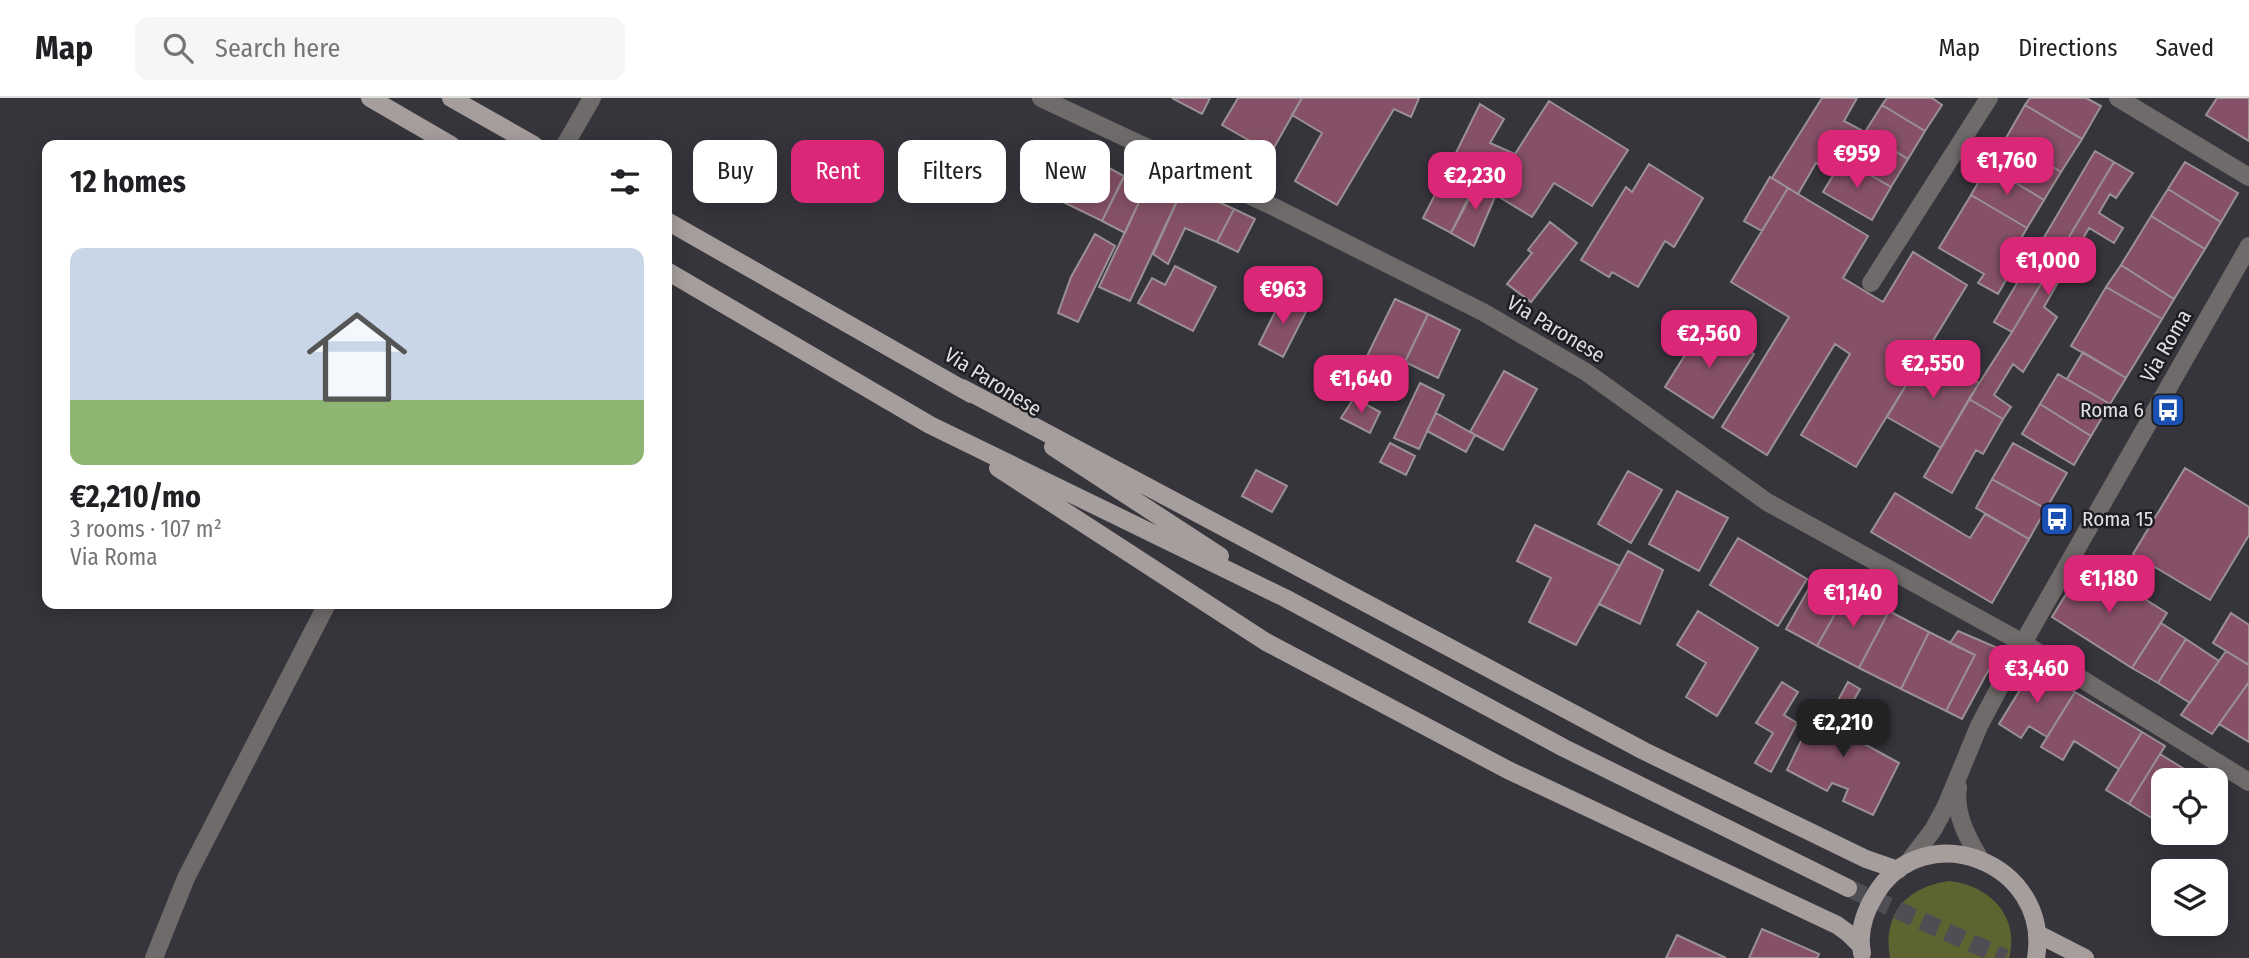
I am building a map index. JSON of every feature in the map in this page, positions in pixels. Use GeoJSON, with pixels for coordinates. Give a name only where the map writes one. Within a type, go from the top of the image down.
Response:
{"type":"FeatureCollection","features":[{"type":"Feature","properties":{"kind":"main road"},"geometry":{"type":"LineString","coordinates":[[370,98],[442,140]]}},
{"type":"Feature","properties":{"kind":"main road"},"geometry":{"type":"LineString","coordinates":[[452,98],[525,140]]}},
{"type":"Feature","properties":{"kind":"main road","name":"Via Paronese"},"geometry":{"type":"LineString","coordinates":[[672,223],[962,388],[1285,598]]}},
{"type":"Feature","properties":{"kind":"main road","name":"Via Paronese"},"geometry":{"type":"LineString","coordinates":[[672,274],[930,425],[1285,598],[1564,748],[1848,888]]}},
{"type":"Feature","properties":{"kind":"main road"},"geometry":{"type":"LineString","coordinates":[[962,388],[1644,751],[1866,859],[1902,867],[1924,857],[1961,854],[1997,867],[2013,880],[2034,914],[2038,934],[2036,958]]}},
{"type":"Feature","properties":{"kind":"main road"},"geometry":{"type":"LineString","coordinates":[[930,425],[1266,642],[1508,770],[1837,925],[1849,933],[1862,952]]}},
{"type":"Feature","properties":{"kind":"main road","name":"Via Roma"},"geometry":{"type":"LineString","coordinates":[[1862,952],[1864,917],[1870,904],[1877,891],[1902,867]]}},
{"type":"Feature","properties":{"kind":"main road"},"geometry":{"type":"LineString","coordinates":[[2038,934],[2085,958]]}},
{"type":"Feature","properties":{"kind":"street"},"geometry":{"type":"LineString","coordinates":[[568,140],[592,98]]}},
{"type":"Feature","properties":{"kind":"street","name":"Via Paronese"},"geometry":{"type":"LineString","coordinates":[[1041,98],[1270,205],[1483,312],[1586,372],[1767,502],[2023,643],[2249,782]]}},
{"type":"Feature","properties":{"kind":"street"},"geometry":{"type":"LineString","coordinates":[[1871,283],[1989,98]]}},
{"type":"Feature","properties":{"kind":"street"},"geometry":{"type":"LineString","coordinates":[[2118,98],[2249,177]]}},
{"type":"Feature","properties":{"kind":"street","name":"Via Roma"},"geometry":{"type":"LineString","coordinates":[[1902,867],[1933,830],[1946,806],[1979,726],[2023,643],[2249,246]]}},
{"type":"Feature","properties":{"kind":"street"},"geometry":{"type":"LineString","coordinates":[[154,958],[186,878],[324,609]]}},
{"type":"Feature","properties":{"kind":"street","name":"Via Roma"},"geometry":{"type":"LineString","coordinates":[[1963,763],[1957,791],[1959,811],[1965,834],[1980,859]]}},
{"type":"Feature","properties":{"kind":"green space"},"geometry":{"type":"Polygon","coordinates":[[[1949,881],[1977,889],[1998,905],[2010,929],[2009,958],[1890,958],[1890,928],[1900,905],[1921,889],[1949,881]]]}},
{"type":"Feature","properties":{"kind":"building"},"geometry":{"type":"Polygon","coordinates":[[[1172,98],[1210,98],[1202,114],[1172,98]]]}},
{"type":"Feature","properties":{"kind":"building"},"geometry":{"type":"Polygon","coordinates":[[[1238,98],[1302,98],[1276,144],[1276,140],[1248,140],[1222,125],[1238,98]]]}},
{"type":"Feature","properties":{"kind":"building"},"geometry":{"type":"Polygon","coordinates":[[[1302,98],[1419,98],[1411,117],[1394,109],[1337,205],[1295,181],[1322,133],[1292,115],[1302,98]]]}},
{"type":"Feature","properties":{"kind":"building"},"geometry":{"type":"Polygon","coordinates":[[[1822,98],[1857,98],[1844,121],[1865,132],[1854,148],[1842,140],[1834,156],[1843,159],[1834,174],[1816,163],[1798,194],[1772,178],[1822,98]]]}},
{"type":"Feature","properties":{"kind":"building"},"geometry":{"type":"Polygon","coordinates":[[[1887,98],[1932,98],[1942,105],[1925,131],[1882,105],[1887,98]]]}},
{"type":"Feature","properties":{"kind":"building"},"geometry":{"type":"Polygon","coordinates":[[[2030,98],[2086,98],[2101,106],[2082,139],[2025,105],[2030,98]]]}},
{"type":"Feature","properties":{"kind":"building"},"geometry":{"type":"Polygon","coordinates":[[[2217,98],[2249,98],[2249,141],[2206,115],[2217,98]]]}},
{"type":"Feature","properties":{"kind":"building"},"geometry":{"type":"Polygon","coordinates":[[[1549,101],[1628,150],[1592,206],[1554,183],[1532,217],[1496,195],[1515,154],[1549,101]]]}},
{"type":"Feature","properties":{"kind":"building"},"geometry":{"type":"Polygon","coordinates":[[[1480,104],[1504,119],[1490,143],[1515,154],[1498,190],[1478,178],[1474,190],[1445,175],[1480,104]]]}},
{"type":"Feature","properties":{"kind":"building"},"geometry":{"type":"Polygon","coordinates":[[[1882,105],[1925,131],[1908,159],[1865,132],[1882,105]]]}},
{"type":"Feature","properties":{"kind":"building"},"geometry":{"type":"Polygon","coordinates":[[[2025,105],[2082,139],[2061,172],[2006,138],[2025,105]]]}},
{"type":"Feature","properties":{"kind":"building"},"geometry":{"type":"Polygon","coordinates":[[[1865,132],[1908,159],[1891,187],[1846,161],[1865,132]]]}},
{"type":"Feature","properties":{"kind":"building"},"geometry":{"type":"Polygon","coordinates":[[[2006,138],[2061,172],[2044,200],[1988,166],[2006,138]]]}},
{"type":"Feature","properties":{"kind":"building"},"geometry":{"type":"Polygon","coordinates":[[[2095,151],[2114,162],[2012,332],[1994,322],[2095,151]]]}},
{"type":"Feature","properties":{"kind":"building"},"geometry":{"type":"Polygon","coordinates":[[[1843,159],[1891,187],[1872,220],[1823,192],[1843,159]]]}},
{"type":"Feature","properties":{"kind":"building"},"geometry":{"type":"Polygon","coordinates":[[[2114,162],[2133,173],[2116,198],[2110,194],[2099,213],[2123,228],[2114,243],[2089,228],[2044,307],[2057,317],[2023,372],[2013,364],[1994,395],[2011,407],[2003,419],[1969,399],[2114,162]]]}},
{"type":"Feature","properties":{"kind":"building"},"geometry":{"type":"Polygon","coordinates":[[[2185,162],[2238,193],[2221,222],[2168,189],[2185,162]]]}},
{"type":"Feature","properties":{"kind":"building"},"geometry":{"type":"Polygon","coordinates":[[[1649,164],[1703,198],[1674,247],[1665,241],[1638,287],[1612,272],[1609,277],[1581,260],[1626,187],[1632,192],[1649,164]]]}},
{"type":"Feature","properties":{"kind":"building"},"geometry":{"type":"Polygon","coordinates":[[[1988,166],[2044,200],[2027,228],[1971,195],[1988,166]]]}},
{"type":"Feature","properties":{"kind":"building"},"geometry":{"type":"Polygon","coordinates":[[[1110,168],[1124,176],[1102,221],[1065,203],[1110,203],[1110,168]]]}},
{"type":"Feature","properties":{"kind":"building"},"geometry":{"type":"Polygon","coordinates":[[[1445,175],[1474,190],[1451,233],[1423,218],[1445,175]]]}},
{"type":"Feature","properties":{"kind":"building"},"geometry":{"type":"Polygon","coordinates":[[[1124,177],[1124,203],[1139,203],[1125,233],[1102,221],[1124,177]]]}},
{"type":"Feature","properties":{"kind":"building"},"geometry":{"type":"Polygon","coordinates":[[[1770,177],[1788,188],[1762,231],[1744,221],[1770,177]]]}},
{"type":"Feature","properties":{"kind":"building"},"geometry":{"type":"Polygon","coordinates":[[[1478,178],[1498,190],[1474,246],[1451,233],[1478,178]]]}},
{"type":"Feature","properties":{"kind":"building"},"geometry":{"type":"Polygon","coordinates":[[[1788,188],[1868,236],[1843,278],[1883,302],[1913,252],[1967,285],[1856,467],[1801,435],[1850,354],[1835,344],[1767,455],[1722,427],[1789,317],[1731,282],[1788,188]]]}},
{"type":"Feature","properties":{"kind":"building"},"geometry":{"type":"Polygon","coordinates":[[[2168,189],[2221,222],[2205,249],[2151,216],[2168,189]]]}},
{"type":"Feature","properties":{"kind":"building"},"geometry":{"type":"Polygon","coordinates":[[[1971,195],[2027,228],[2010,257],[2017,261],[1998,294],[1978,283],[1984,274],[1939,248],[1971,195]]]}},
{"type":"Feature","properties":{"kind":"building"},"geometry":{"type":"Polygon","coordinates":[[[1139,203],[1176,203],[1130,301],[1099,287],[1139,203]]]}},
{"type":"Feature","properties":{"kind":"building"},"geometry":{"type":"Polygon","coordinates":[[[1176,203],[1221,203],[1234,209],[1217,242],[1185,228],[1168,264],[1153,254],[1176,203]]]}},
{"type":"Feature","properties":{"kind":"building"},"geometry":{"type":"Polygon","coordinates":[[[1234,209],[1255,219],[1238,252],[1217,242],[1234,209]]]}},
{"type":"Feature","properties":{"kind":"building"},"geometry":{"type":"Polygon","coordinates":[[[2151,216],[2205,249],[2174,299],[2121,265],[2151,216]]]}},
{"type":"Feature","properties":{"kind":"building"},"geometry":{"type":"Polygon","coordinates":[[[1550,222],[1577,243],[1531,302],[1507,284],[1532,253],[1528,250],[1550,222]]]}},
{"type":"Feature","properties":{"kind":"building"},"geometry":{"type":"Polygon","coordinates":[[[1095,234],[1115,246],[1078,322],[1058,313],[1071,277],[1095,234]]]}},
{"type":"Feature","properties":{"kind":"building"},"geometry":{"type":"Polygon","coordinates":[[[2121,265],[2174,299],[2162,319],[2106,287],[2121,265]]]}},
{"type":"Feature","properties":{"kind":"building"},"geometry":{"type":"Polygon","coordinates":[[[1175,266],[1216,287],[1193,331],[1138,303],[1152,278],[1165,285],[1175,266]]]}},
{"type":"Feature","properties":{"kind":"building"},"geometry":{"type":"Polygon","coordinates":[[[2106,287],[2162,319],[2126,378],[2071,346],[2106,287]]]}},
{"type":"Feature","properties":{"kind":"building"},"geometry":{"type":"Polygon","coordinates":[[[1283,296],[1308,308],[1283,357],[1259,344],[1283,296]]]}},
{"type":"Feature","properties":{"kind":"building"},"geometry":{"type":"Polygon","coordinates":[[[1395,299],[1428,314],[1400,372],[1367,356],[1395,299]]]}},
{"type":"Feature","properties":{"kind":"building"},"geometry":{"type":"Polygon","coordinates":[[[1428,314],[1460,330],[1438,378],[1405,362],[1428,314]]]}},
{"type":"Feature","properties":{"kind":"building"},"geometry":{"type":"Polygon","coordinates":[[[1705,323],[1754,354],[1713,418],[1665,387],[1705,323]]]}},
{"type":"Feature","properties":{"kind":"building"},"geometry":{"type":"Polygon","coordinates":[[[1926,352],[1979,383],[1941,448],[1887,417],[1926,352]]]}},
{"type":"Feature","properties":{"kind":"building"},"geometry":{"type":"Polygon","coordinates":[[[2083,352],[2126,378],[2110,404],[2067,379],[2083,352]]]}},
{"type":"Feature","properties":{"kind":"building"},"geometry":{"type":"Polygon","coordinates":[[[1504,371],[1537,389],[1503,450],[1470,432],[1504,371]]]}},
{"type":"Feature","properties":{"kind":"building"},"geometry":{"type":"Polygon","coordinates":[[[2058,374],[2110,404],[2091,436],[2040,404],[2058,374]]]}},
{"type":"Feature","properties":{"kind":"building"},"geometry":{"type":"Polygon","coordinates":[[[1420,383],[1444,395],[1419,449],[1394,438],[1420,383]]]}},
{"type":"Feature","properties":{"kind":"building"},"geometry":{"type":"Polygon","coordinates":[[[1354,398],[1380,412],[1370,433],[1341,418],[1354,398]]]}},
{"type":"Feature","properties":{"kind":"building"},"geometry":{"type":"Polygon","coordinates":[[[1969,399],[2003,419],[1983,454],[1976,450],[1952,493],[1924,477],[1969,399]]]}},
{"type":"Feature","properties":{"kind":"building"},"geometry":{"type":"Polygon","coordinates":[[[2040,404],[2091,436],[2074,465],[2022,434],[2040,404]]]}},
{"type":"Feature","properties":{"kind":"building"},"geometry":{"type":"Polygon","coordinates":[[[1436,413],[1475,435],[1466,452],[1427,431],[1436,413]]]}},
{"type":"Feature","properties":{"kind":"building"},"geometry":{"type":"Polygon","coordinates":[[[1390,443],[1415,456],[1406,475],[1380,462],[1390,443]]]}},
{"type":"Feature","properties":{"kind":"building"},"geometry":{"type":"Polygon","coordinates":[[[2013,443],[2067,473],[2046,509],[1992,479],[2013,443]]]}},
{"type":"Feature","properties":{"kind":"building"},"geometry":{"type":"Polygon","coordinates":[[[2185,468],[2249,507],[2249,535],[2210,600],[2133,554],[2185,468]]]}},
{"type":"Feature","properties":{"kind":"building"},"geometry":{"type":"Polygon","coordinates":[[[1256,470],[1287,486],[1272,512],[1242,496],[1256,470]]]}},
{"type":"Feature","properties":{"kind":"building"},"geometry":{"type":"Polygon","coordinates":[[[1628,471],[1662,490],[1631,543],[1598,524],[1628,471]]]}},
{"type":"Feature","properties":{"kind":"building"},"geometry":{"type":"Polygon","coordinates":[[[1992,479],[2046,509],[2029,539],[1976,508],[1992,479]]]}},
{"type":"Feature","properties":{"kind":"building"},"geometry":{"type":"Polygon","coordinates":[[[1677,491],[1728,518],[1699,571],[1649,544],[1677,491]]]}},
{"type":"Feature","properties":{"kind":"building"},"geometry":{"type":"Polygon","coordinates":[[[1895,493],[1970,538],[1985,514],[2029,539],[1992,603],[1871,532],[1895,493]]]}},
{"type":"Feature","properties":{"kind":"building"},"geometry":{"type":"Polygon","coordinates":[[[1535,525],[1620,566],[1576,645],[1529,622],[1551,578],[1517,561],[1535,525]]]}},
{"type":"Feature","properties":{"kind":"building"},"geometry":{"type":"Polygon","coordinates":[[[1738,538],[1807,579],[1778,626],[1710,585],[1738,538]]]}},
{"type":"Feature","properties":{"kind":"building"},"geometry":{"type":"Polygon","coordinates":[[[1628,551],[1663,570],[1640,624],[1599,604],[1628,551]]]}},
{"type":"Feature","properties":{"kind":"building"},"geometry":{"type":"Polygon","coordinates":[[[2086,562],[2167,613],[2132,668],[2052,617],[2086,562]]]}},
{"type":"Feature","properties":{"kind":"building"},"geometry":{"type":"Polygon","coordinates":[[[1818,572],[1849,589],[1817,646],[1786,629],[1818,572]]]}},
{"type":"Feature","properties":{"kind":"building"},"geometry":{"type":"Polygon","coordinates":[[[1849,589],[1889,611],[1859,668],[1817,646],[1849,589]]]}},
{"type":"Feature","properties":{"kind":"building"},"geometry":{"type":"Polygon","coordinates":[[[1698,611],[1758,648],[1717,716],[1686,697],[1706,663],[1677,645],[1698,611]]]}},
{"type":"Feature","properties":{"kind":"building"},"geometry":{"type":"Polygon","coordinates":[[[1889,611],[1929,632],[1901,689],[1859,668],[1889,611]]]}},
{"type":"Feature","properties":{"kind":"building"},"geometry":{"type":"Polygon","coordinates":[[[2231,613],[2249,625],[2249,665],[2213,643],[2231,613]]]}},
{"type":"Feature","properties":{"kind":"building"},"geometry":{"type":"Polygon","coordinates":[[[2161,623],[2186,639],[2158,683],[2132,668],[2161,623]]]}},
{"type":"Feature","properties":{"kind":"building"},"geometry":{"type":"Polygon","coordinates":[[[1958,631],[2000,649],[1962,719],[1946,711],[1975,655],[1950,643],[1958,631]]]}},
{"type":"Feature","properties":{"kind":"building"},"geometry":{"type":"Polygon","coordinates":[[[1929,632],[1975,655],[1946,711],[1901,689],[1929,632]]]}},
{"type":"Feature","properties":{"kind":"building"},"geometry":{"type":"Polygon","coordinates":[[[2186,639],[2219,661],[2190,703],[2158,683],[2186,639]]]}},
{"type":"Feature","properties":{"kind":"building"},"geometry":{"type":"Polygon","coordinates":[[[2226,651],[2249,665],[2249,682],[2212,734],[2181,715],[2226,651]]]}},
{"type":"Feature","properties":{"kind":"building"},"geometry":{"type":"Polygon","coordinates":[[[2034,667],[2075,692],[2047,737],[2029,726],[2021,738],[1999,724],[2034,667]]]}},
{"type":"Feature","properties":{"kind":"building"},"geometry":{"type":"Polygon","coordinates":[[[1782,682],[1798,692],[1784,715],[1797,723],[1771,772],[1755,763],[1773,733],[1756,723],[1782,682]]]}},
{"type":"Feature","properties":{"kind":"building"},"geometry":{"type":"Polygon","coordinates":[[[1848,682],[1860,689],[1837,729],[1899,763],[1873,815],[1843,801],[1848,789],[1832,783],[1827,791],[1787,770],[1816,710],[1829,717],[1848,682]]]}},
{"type":"Feature","properties":{"kind":"building"},"geometry":{"type":"Polygon","coordinates":[[[2249,682],[2249,742],[2219,724],[2249,682]]]}},
{"type":"Feature","properties":{"kind":"building"},"geometry":{"type":"Polygon","coordinates":[[[2075,692],[2142,732],[2119,769],[2074,741],[2063,760],[2041,747],[2075,692]]]}},
{"type":"Feature","properties":{"kind":"building"},"geometry":{"type":"Polygon","coordinates":[[[2142,732],[2165,746],[2129,804],[2106,790],[2142,732]]]}},
{"type":"Feature","properties":{"kind":"building"},"geometry":{"type":"Polygon","coordinates":[[[2160,754],[2183,768],[2151,768],[2160,754]]]}},
{"type":"Feature","properties":{"kind":"building"},"geometry":{"type":"Polygon","coordinates":[[[2151,769],[2151,818],[2129,804],[2151,769]]]}},
{"type":"Feature","properties":{"kind":"building"},"geometry":{"type":"Polygon","coordinates":[[[1762,929],[1819,954],[1817,958],[1749,958],[1762,929]]]}},
{"type":"Feature","properties":{"kind":"building"},"geometry":{"type":"Polygon","coordinates":[[[1677,935],[1726,958],[1666,958],[1677,935]]]}},
{"type":"Feature","properties":{"kind":"tunnel"},"geometry":{"type":"LineString","coordinates":[[1848,888],[2005,958]]}},
{"type":"Feature","properties":{"kind":"place","name":"Roma 6"},"geometry":{"type":"Point","coordinates":[2168,410]}},
{"type":"Feature","properties":{"kind":"place","name":"Roma 15"},"geometry":{"type":"Point","coordinates":[2057,519]}}]}
